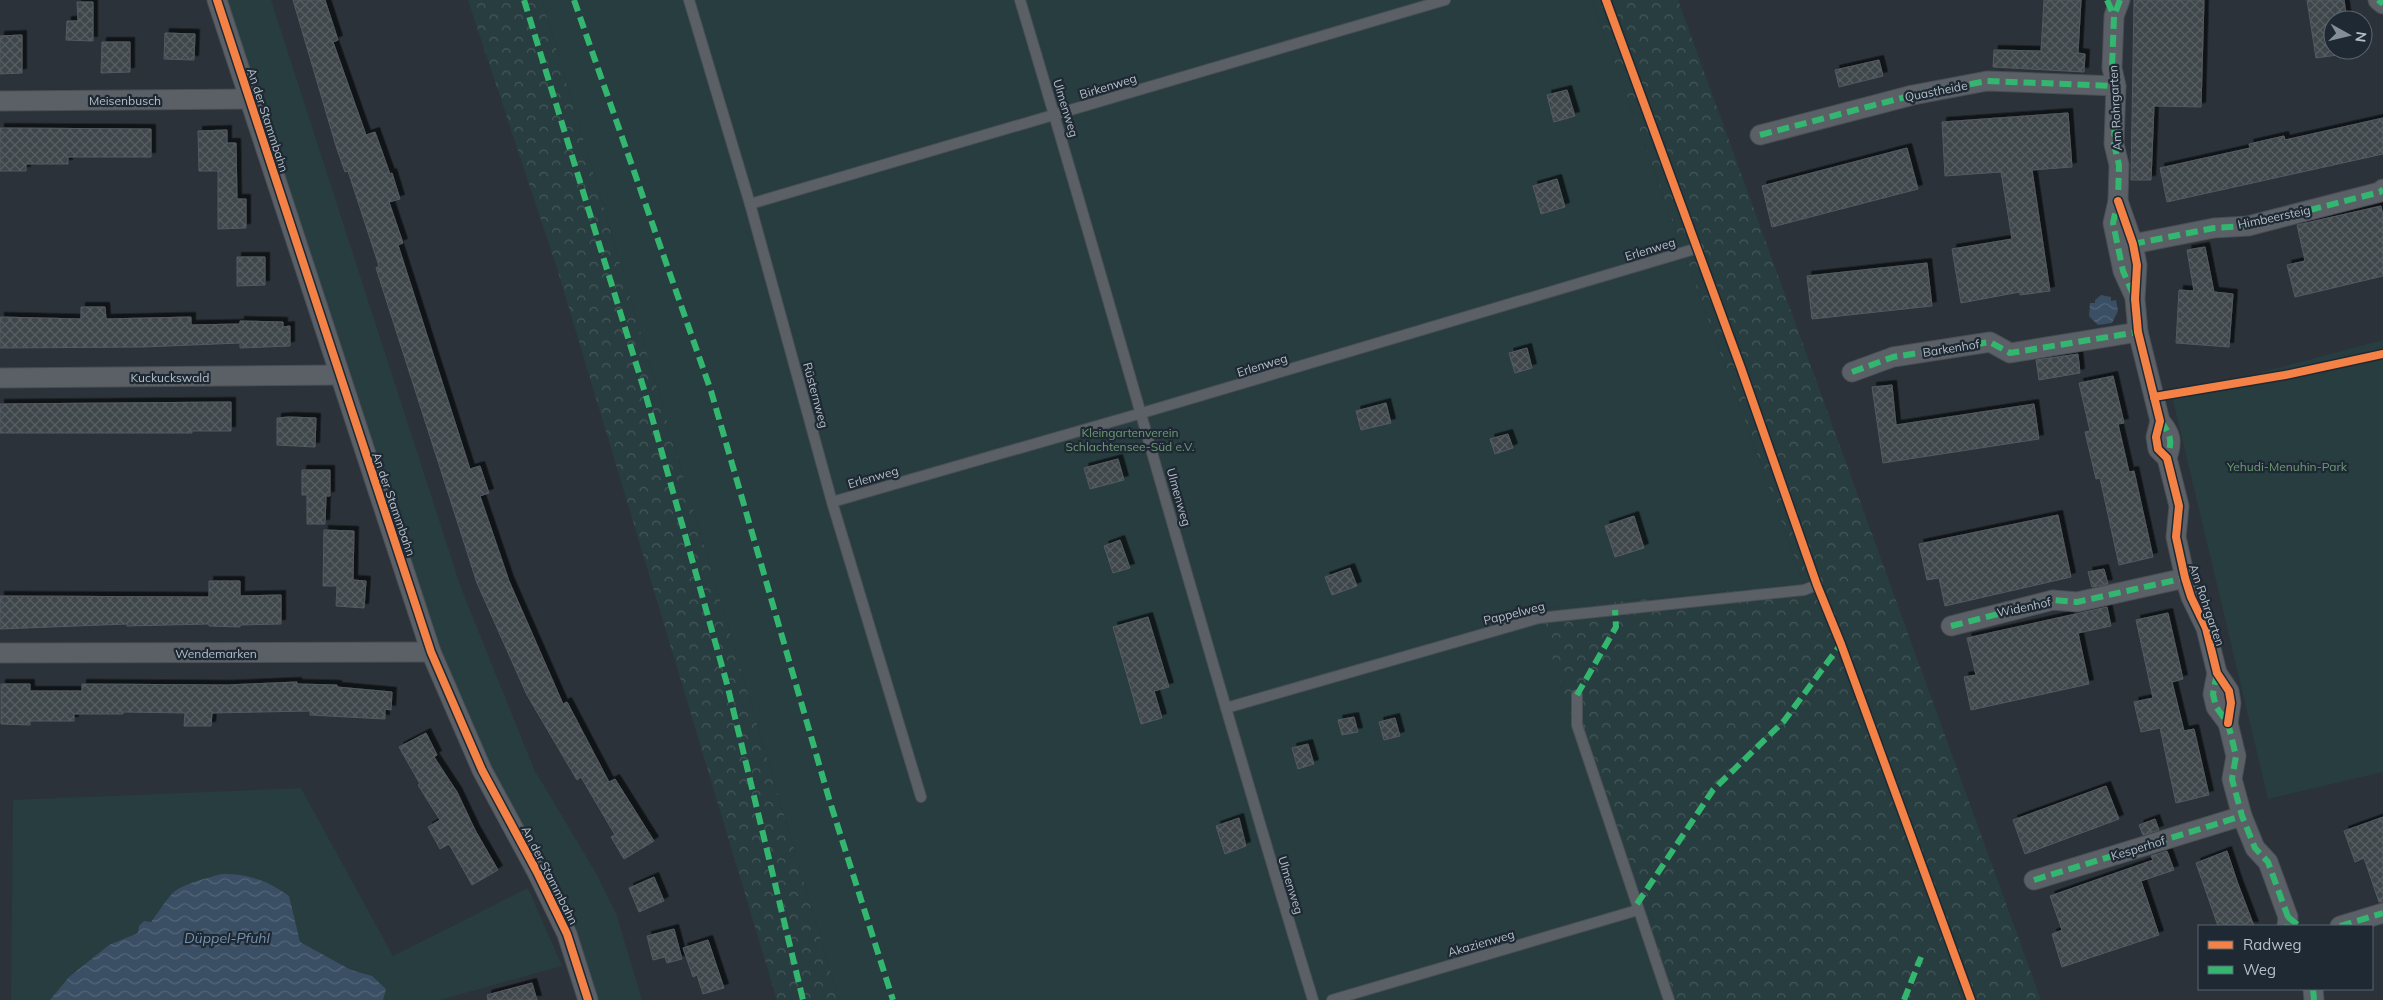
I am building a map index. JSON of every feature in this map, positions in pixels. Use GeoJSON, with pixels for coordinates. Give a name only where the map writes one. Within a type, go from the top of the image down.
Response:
{"type":"FeatureCollection","features":[{"type":"Feature","properties":{"kind":"street","name":"An der Stammbahn"},"geometry":{"type":"LineString","coordinates":[[217,0],[431,652],[482,770],[537,872],[567,934],[588,1000]]}},
{"type":"Feature","properties":{"kind":"street"},"geometry":{"type":"LineString","coordinates":[[2378,0],[2383,4]]}},
{"type":"Feature","properties":{"kind":"street","name":"Am Rohrgarten"},"geometry":{"type":"LineString","coordinates":[[2114,5],[2112,68],[2116,86],[2114,144],[2119,165],[2118,200],[2113,223],[2123,271],[2135,299]]}},
{"type":"Feature","properties":{"kind":"street","name":"Quastheide"},"geometry":{"type":"LineString","coordinates":[[1760,135],[1913,95],[1987,81],[2116,86]]}},
{"type":"Feature","properties":{"kind":"street","name":"Meisenbusch"},"geometry":{"type":"LineString","coordinates":[[0,101],[249,99]]}},
{"type":"Feature","properties":{"kind":"street","name":"Himbeersteig"},"geometry":{"type":"LineString","coordinates":[[2133,244],[2214,228],[2248,226],[2380,192],[2383,189]]}},
{"type":"Feature","properties":{"kind":"street","name":"Am Rohrgarten"},"geometry":{"type":"LineString","coordinates":[[2118,200],[2133,244],[2137,265],[2135,299],[2138,332],[2160,421],[2156,437],[2158,448],[2167,458],[2179,506],[2176,537],[2185,578],[2191,597],[2206,628],[2217,673],[2213,694],[2216,707],[2228,723],[2236,756],[2232,779],[2242,816],[2255,848],[2268,862],[2292,923]]}},
{"type":"Feature","properties":{"kind":"street","name":"Barkenhof"},"geometry":{"type":"LineString","coordinates":[[1852,372],[1893,357],[1990,342],[2010,353],[2138,332]]}},
{"type":"Feature","properties":{"kind":"street","name":"Kuckuckswald"},"geometry":{"type":"LineString","coordinates":[[0,378],[339,376]]}},
{"type":"Feature","properties":{"kind":"street","name":"Widenhof"},"geometry":{"type":"LineString","coordinates":[[1951,626],[2053,600],[2077,602],[2185,578]]}},
{"type":"Feature","properties":{"kind":"street","name":"Wendemarken"},"geometry":{"type":"LineString","coordinates":[[0,653],[431,652]]}},
{"type":"Feature","properties":{"kind":"street","name":"Kesperhof"},"geometry":{"type":"LineString","coordinates":[[2034,880],[2242,816]]}},
{"type":"Feature","properties":{"kind":"street"},"geometry":{"type":"LineString","coordinates":[[2343,925],[2383,913]]}},
{"type":"Feature","properties":{"kind":"lane","name":"Rüsternweg"},"geometry":{"type":"LineString","coordinates":[[689,0],[750,204],[832,502],[920,796]]}},
{"type":"Feature","properties":{"kind":"lane","name":"Ulmenweg"},"geometry":{"type":"LineString","coordinates":[[1020,0],[1313,1000]]}},
{"type":"Feature","properties":{"kind":"lane","name":"Birkenweg"},"geometry":{"type":"LineString","coordinates":[[750,204],[1445,0]]}},
{"type":"Feature","properties":{"kind":"lane","name":"Erlenweg"},"geometry":{"type":"LineString","coordinates":[[832,502],[1142,413],[1698,248]]}},
{"type":"Feature","properties":{"kind":"lane","name":"Pappelweg"},"geometry":{"type":"LineString","coordinates":[[1226,708],[1539,618],[1804,590],[1817,585]]}},
{"type":"Feature","properties":{"kind":"lane"},"geometry":{"type":"LineString","coordinates":[[1577,695],[1577,725],[1669,1000]]}},
{"type":"Feature","properties":{"kind":"lane","name":"Akazienweg"},"geometry":{"type":"LineString","coordinates":[[1332,1000],[1638,910]]}},
{"type":"Feature","properties":{"kind":"green space"},"geometry":{"type":"Polygon","coordinates":[[[217,0],[271,0],[461,588],[534,769],[596,873],[617,916],[642,1000],[588,1000],[465,735],[217,0]]]}},
{"type":"Feature","properties":{"kind":"green space"},"geometry":{"type":"Polygon","coordinates":[[[468,0],[542,0],[839,1000],[777,1000],[556,265],[468,0]]]}},
{"type":"Feature","properties":{"kind":"green space","name":"Kleingartenverein Schlachtensee-Süd e.V."},"geometry":{"type":"Polygon","coordinates":[[[542,0],[1592,0],[1804,584],[1536,609],[1666,1000],[839,1000],[542,0]]]}},
{"type":"Feature","properties":{"kind":"green space"},"geometry":{"type":"Polygon","coordinates":[[[1592,0],[1678,0],[2041,1000],[1666,1000],[1535,609],[1804,584],[1592,0]]]}},
{"type":"Feature","properties":{"kind":"green space","name":"Yehudi-Menuhin-Park"},"geometry":{"type":"Polygon","coordinates":[[[2383,340],[2383,772],[2268,799],[2172,396],[2383,340]]]}},
{"type":"Feature","properties":{"kind":"green space"},"geometry":{"type":"Polygon","coordinates":[[[301,788],[393,956],[528,888],[562,966],[440,1000],[11,1000],[13,800],[301,788]]]}},
{"type":"Feature","properties":{"kind":"water"},"geometry":{"type":"Polygon","coordinates":[[[2101,295],[2111,297],[2111,301],[2116,300],[2118,311],[2112,323],[2098,325],[2089,316],[2090,303],[2095,303],[2095,300],[2101,295]]]}},
{"type":"Feature","properties":{"kind":"water","name":"Düppel-Pfuhl"},"geometry":{"type":"Polygon","coordinates":[[[221,874],[240,875],[257,879],[289,896],[300,942],[351,970],[372,976],[386,989],[383,1000],[50,1000],[69,977],[109,945],[138,933],[139,926],[144,921],[151,922],[167,899],[180,888],[221,874]]]}},
{"type":"Feature","properties":{"kind":"building"},"geometry":{"type":"Polygon","coordinates":[[[293,0],[325,0],[338,40],[333,42],[366,135],[375,132],[390,174],[392,173],[400,199],[389,202],[403,243],[398,245],[470,469],[480,466],[489,493],[480,496],[509,581],[563,704],[567,702],[609,782],[615,779],[654,841],[624,859],[611,837],[615,835],[581,777],[577,780],[527,695],[477,583],[376,268],[379,266],[348,171],[345,172],[336,146],[293,0]]]}},
{"type":"Feature","properties":{"kind":"building"},"geometry":{"type":"Polygon","coordinates":[[[2044,0],[2081,0],[2078,53],[2085,54],[2084,72],[1993,67],[1994,50],[2041,51],[2044,0]]]}},
{"type":"Feature","properties":{"kind":"building"},"geometry":{"type":"Polygon","coordinates":[[[2134,0],[2204,0],[2201,107],[2154,106],[2151,180],[2131,180],[2134,0]]]}},
{"type":"Feature","properties":{"kind":"building"},"geometry":{"type":"Polygon","coordinates":[[[2307,0],[2344,0],[2346,10],[2323,10],[2323,57],[2316,58],[2307,0]]]}},
{"type":"Feature","properties":{"kind":"building"},"geometry":{"type":"Polygon","coordinates":[[[77,2],[93,2],[93,41],[66,40],[67,21],[78,21],[77,2]]]}},
{"type":"Feature","properties":{"kind":"building"},"geometry":{"type":"Polygon","coordinates":[[[165,33],[195,34],[194,60],[164,59],[165,33]]]}},
{"type":"Feature","properties":{"kind":"building"},"geometry":{"type":"Polygon","coordinates":[[[22,35],[22,73],[0,74],[0,36],[22,35]]]}},
{"type":"Feature","properties":{"kind":"building"},"geometry":{"type":"Polygon","coordinates":[[[102,42],[130,42],[130,72],[101,73],[102,42]]]}},
{"type":"Feature","properties":{"kind":"building"},"geometry":{"type":"Polygon","coordinates":[[[1879,60],[1883,76],[1839,87],[1835,70],[1879,60]]]}},
{"type":"Feature","properties":{"kind":"building"},"geometry":{"type":"Polygon","coordinates":[[[1567,90],[1575,116],[1554,122],[1547,95],[1567,90]]]}},
{"type":"Feature","properties":{"kind":"building"},"geometry":{"type":"Polygon","coordinates":[[[2068,113],[2072,167],[2032,170],[2050,291],[2020,295],[2020,292],[1961,303],[1952,249],[2012,239],[2001,172],[1945,176],[1942,122],[2068,113]]]}},
{"type":"Feature","properties":{"kind":"building"},"geometry":{"type":"Polygon","coordinates":[[[2383,118],[2383,154],[2167,202],[2160,168],[2250,148],[2249,144],[2284,136],[2285,140],[2383,118]]]}},
{"type":"Feature","properties":{"kind":"building"},"geometry":{"type":"Polygon","coordinates":[[[0,128],[151,129],[151,157],[68,157],[68,164],[26,164],[26,171],[0,171],[0,128]]]}},
{"type":"Feature","properties":{"kind":"building"},"geometry":{"type":"Polygon","coordinates":[[[227,130],[227,143],[236,143],[237,199],[246,199],[246,228],[218,229],[218,171],[199,171],[198,131],[227,130]]]}},
{"type":"Feature","properties":{"kind":"building"},"geometry":{"type":"Polygon","coordinates":[[[1907,148],[1918,189],[1772,227],[1762,186],[1907,148]]]}},
{"type":"Feature","properties":{"kind":"building"},"geometry":{"type":"Polygon","coordinates":[[[1557,179],[1565,207],[1541,214],[1533,186],[1557,179]]]}},
{"type":"Feature","properties":{"kind":"building"},"geometry":{"type":"Polygon","coordinates":[[[2381,206],[2383,216],[2383,276],[2295,297],[2287,265],[2305,261],[2297,225],[2381,206]]]}},
{"type":"Feature","properties":{"kind":"building"},"geometry":{"type":"Polygon","coordinates":[[[2205,247],[2214,292],[2233,294],[2229,347],[2176,343],[2179,290],[2194,291],[2187,250],[2205,247]]]}},
{"type":"Feature","properties":{"kind":"building"},"geometry":{"type":"Polygon","coordinates":[[[237,257],[265,257],[265,285],[237,286],[237,257]]]}},
{"type":"Feature","properties":{"kind":"building"},"geometry":{"type":"Polygon","coordinates":[[[1927,263],[1932,306],[1812,319],[1807,276],[1927,263]]]}},
{"type":"Feature","properties":{"kind":"building"},"geometry":{"type":"Polygon","coordinates":[[[81,307],[105,307],[106,319],[191,317],[191,325],[240,324],[240,321],[283,322],[283,327],[290,326],[290,346],[240,348],[240,343],[144,347],[0,348],[0,317],[81,319],[81,307]]]}},
{"type":"Feature","properties":{"kind":"building"},"geometry":{"type":"Polygon","coordinates":[[[1527,348],[1532,368],[1515,373],[1509,353],[1527,348]]]}},
{"type":"Feature","properties":{"kind":"building"},"geometry":{"type":"Polygon","coordinates":[[[2078,354],[2080,373],[2039,380],[2036,360],[2078,354]]]}},
{"type":"Feature","properties":{"kind":"building"},"geometry":{"type":"Polygon","coordinates":[[[2113,376],[2124,423],[2118,424],[2129,472],[2134,471],[2153,557],[2119,565],[2100,478],[2096,479],[2085,432],[2090,431],[2079,383],[2113,376]]]}},
{"type":"Feature","properties":{"kind":"building"},"geometry":{"type":"Polygon","coordinates":[[[1892,385],[1896,425],[2034,404],[2039,439],[1883,463],[1872,387],[1892,385]]]}},
{"type":"Feature","properties":{"kind":"building"},"geometry":{"type":"Polygon","coordinates":[[[231,402],[231,431],[192,431],[192,433],[0,433],[0,404],[231,402]]]}},
{"type":"Feature","properties":{"kind":"building"},"geometry":{"type":"Polygon","coordinates":[[[1386,403],[1391,423],[1361,430],[1356,411],[1386,403]]]}},
{"type":"Feature","properties":{"kind":"building"},"geometry":{"type":"Polygon","coordinates":[[[277,418],[316,418],[315,447],[277,445],[277,418]]]}},
{"type":"Feature","properties":{"kind":"building"},"geometry":{"type":"Polygon","coordinates":[[[1508,434],[1513,448],[1495,454],[1490,439],[1508,434]]]}},
{"type":"Feature","properties":{"kind":"building"},"geometry":{"type":"Polygon","coordinates":[[[1118,459],[1124,480],[1090,489],[1084,468],[1118,459]]]}},
{"type":"Feature","properties":{"kind":"building"},"geometry":{"type":"Polygon","coordinates":[[[302,470],[330,470],[330,496],[326,496],[325,524],[307,524],[307,495],[302,495],[302,470]]]}},
{"type":"Feature","properties":{"kind":"building"},"geometry":{"type":"Polygon","coordinates":[[[2058,515],[2071,577],[1945,606],[1939,578],[1927,580],[1919,544],[2058,515]]]}},
{"type":"Feature","properties":{"kind":"building"},"geometry":{"type":"Polygon","coordinates":[[[1634,516],[1644,548],[1615,557],[1605,526],[1634,516]]]}},
{"type":"Feature","properties":{"kind":"building"},"geometry":{"type":"Polygon","coordinates":[[[324,530],[354,531],[353,580],[366,581],[364,608],[336,606],[337,586],[323,586],[324,530]]]}},
{"type":"Feature","properties":{"kind":"building"},"geometry":{"type":"Polygon","coordinates":[[[1120,540],[1130,568],[1113,573],[1104,546],[1120,540]]]}},
{"type":"Feature","properties":{"kind":"building"},"geometry":{"type":"Polygon","coordinates":[[[1350,568],[1357,586],[1332,595],[1325,577],[1350,568]]]}},
{"type":"Feature","properties":{"kind":"building"},"geometry":{"type":"Polygon","coordinates":[[[2104,569],[2108,584],[2092,587],[2088,572],[2104,569]]]}},
{"type":"Feature","properties":{"kind":"building"},"geometry":{"type":"Polygon","coordinates":[[[209,581],[240,581],[240,596],[281,595],[281,624],[240,625],[240,627],[209,626],[209,624],[127,626],[127,624],[0,629],[0,596],[209,597],[209,581]]]}},
{"type":"Feature","properties":{"kind":"building"},"geometry":{"type":"Polygon","coordinates":[[[2107,607],[2111,626],[2078,633],[2089,684],[1971,710],[1964,677],[1976,675],[1967,638],[2107,607]]]}},
{"type":"Feature","properties":{"kind":"building"},"geometry":{"type":"Polygon","coordinates":[[[2168,613],[2183,679],[2172,682],[2184,731],[2194,729],[2209,795],[2176,803],[2160,728],[2141,732],[2134,702],[2153,698],[2136,620],[2168,613]]]}},
{"type":"Feature","properties":{"kind":"building"},"geometry":{"type":"Polygon","coordinates":[[[1148,617],[1169,687],[1154,691],[1162,718],[1141,724],[1113,627],[1148,617]]]}},
{"type":"Feature","properties":{"kind":"building"},"geometry":{"type":"Polygon","coordinates":[[[297,682],[297,684],[337,685],[337,687],[392,692],[391,710],[385,709],[385,719],[310,715],[310,711],[212,713],[211,726],[184,726],[185,713],[123,712],[123,714],[74,714],[74,721],[30,721],[30,725],[1,724],[1,684],[30,684],[30,691],[82,691],[82,684],[227,685],[297,682]]]}},
{"type":"Feature","properties":{"kind":"building"},"geometry":{"type":"Polygon","coordinates":[[[1354,717],[1358,732],[1342,735],[1338,720],[1354,717]]]}},
{"type":"Feature","properties":{"kind":"building"},"geometry":{"type":"Polygon","coordinates":[[[1395,718],[1400,736],[1384,740],[1379,722],[1395,718]]]}},
{"type":"Feature","properties":{"kind":"building"},"geometry":{"type":"Polygon","coordinates":[[[426,733],[437,755],[434,757],[457,792],[475,830],[498,870],[472,885],[449,844],[440,849],[428,827],[440,820],[418,785],[420,784],[399,747],[426,733]]]}},
{"type":"Feature","properties":{"kind":"building"},"geometry":{"type":"Polygon","coordinates":[[[1308,744],[1314,764],[1298,769],[1292,748],[1308,744]]]}},
{"type":"Feature","properties":{"kind":"building"},"geometry":{"type":"Polygon","coordinates":[[[2106,786],[2119,819],[2025,854],[2013,820],[2106,786]]]}},
{"type":"Feature","properties":{"kind":"building"},"geometry":{"type":"Polygon","coordinates":[[[2383,817],[2383,902],[2379,902],[2364,858],[2355,862],[2344,831],[2383,817]]]}},
{"type":"Feature","properties":{"kind":"building"},"geometry":{"type":"Polygon","coordinates":[[[1239,818],[1246,846],[1225,854],[1216,826],[1239,818]]]}},
{"type":"Feature","properties":{"kind":"building"},"geometry":{"type":"Polygon","coordinates":[[[2155,819],[2159,830],[2143,835],[2139,825],[2155,819]]]}},
{"type":"Feature","properties":{"kind":"building"},"geometry":{"type":"Polygon","coordinates":[[[2167,851],[2174,870],[2141,881],[2159,935],[2062,967],[2052,934],[2062,930],[2050,896],[2153,860],[2151,856],[2167,851]]]}},
{"type":"Feature","properties":{"kind":"building"},"geometry":{"type":"Polygon","coordinates":[[[2227,851],[2254,925],[2218,925],[2196,863],[2227,851]]]}},
{"type":"Feature","properties":{"kind":"building"},"geometry":{"type":"Polygon","coordinates":[[[654,877],[664,901],[639,912],[629,888],[654,877]]]}},
{"type":"Feature","properties":{"kind":"building"},"geometry":{"type":"Polygon","coordinates":[[[674,929],[682,959],[667,963],[665,957],[653,960],[647,936],[674,929]]]}},
{"type":"Feature","properties":{"kind":"building"},"geometry":{"type":"Polygon","coordinates":[[[708,940],[724,988],[703,994],[697,975],[693,977],[683,948],[708,940]]]}},
{"type":"Feature","properties":{"kind":"building"},"geometry":{"type":"Polygon","coordinates":[[[532,983],[537,1000],[488,1000],[487,995],[532,983]]]}},
{"type":"Feature","properties":{"kind":"marked path"},"geometry":{"type":"LineString","coordinates":[[524,0],[646,396],[727,684],[803,1000]]}},
{"type":"Feature","properties":{"kind":"marked path"},"geometry":{"type":"LineString","coordinates":[[574,0],[711,391],[830,802],[893,1000]]}},
{"type":"Feature","properties":{"kind":"marked path"},"geometry":{"type":"LineString","coordinates":[[2107,0],[2114,16]]}},
{"type":"Feature","properties":{"kind":"marked path"},"geometry":{"type":"LineString","coordinates":[[2120,0],[2114,16],[2112,68],[2116,86],[2114,144],[2119,165],[2118,201],[2113,223],[2123,271],[2133,294]]}},
{"type":"Feature","properties":{"kind":"marked path"},"geometry":{"type":"LineString","coordinates":[[2378,0],[2383,4]]}},
{"type":"Feature","properties":{"kind":"marked path"},"geometry":{"type":"LineString","coordinates":[[1760,135],[1913,95],[1987,81],[2116,86]]}},
{"type":"Feature","properties":{"kind":"marked path"},"geometry":{"type":"LineString","coordinates":[[2133,244],[2214,228],[2248,226],[2380,192],[2383,189]]}},
{"type":"Feature","properties":{"kind":"marked path"},"geometry":{"type":"LineString","coordinates":[[1852,372],[1893,357],[1990,342],[2010,353],[2138,332]]}},
{"type":"Feature","properties":{"kind":"marked path"},"geometry":{"type":"LineString","coordinates":[[2160,421],[2170,438],[2167,458]]}},
{"type":"Feature","properties":{"kind":"marked path"},"geometry":{"type":"LineString","coordinates":[[1951,626],[2053,600],[2077,602],[2185,578]]}},
{"type":"Feature","properties":{"kind":"marked path"},"geometry":{"type":"LineString","coordinates":[[1577,695],[1616,627],[1615,610]]}},
{"type":"Feature","properties":{"kind":"marked path"},"geometry":{"type":"LineString","coordinates":[[1637,904],[1713,790],[1784,721],[1841,644]]}},
{"type":"Feature","properties":{"kind":"marked path"},"geometry":{"type":"LineString","coordinates":[[2217,673],[2213,694],[2216,707],[2228,723],[2236,756],[2232,779],[2242,816],[2255,848],[2268,862],[2288,917],[2287,925]]}},
{"type":"Feature","properties":{"kind":"marked path"},"geometry":{"type":"LineString","coordinates":[[2034,880],[2242,816]]}},
{"type":"Feature","properties":{"kind":"marked path"},"geometry":{"type":"LineString","coordinates":[[2343,925],[2383,913]]}},
{"type":"Feature","properties":{"kind":"marked path"},"geometry":{"type":"LineString","coordinates":[[2288,917],[2298,925]]}},
{"type":"Feature","properties":{"kind":"marked path"},"geometry":{"type":"LineString","coordinates":[[1904,1000],[1921,957]]}},
{"type":"Feature","properties":{"kind":"marked path"},"geometry":{"type":"LineString","coordinates":[[2313,990],[2314,1000]]}},
{"type":"Feature","properties":{"kind":"cycle path"},"geometry":{"type":"LineString","coordinates":[[217,0],[431,652],[482,770],[537,872],[567,934],[588,1000]]}},
{"type":"Feature","properties":{"kind":"cycle path"},"geometry":{"type":"LineString","coordinates":[[1606,0],[1741,368],[1817,585],[1841,644],[1971,1000]]}},
{"type":"Feature","properties":{"kind":"cycle path"},"geometry":{"type":"LineString","coordinates":[[2118,201],[2133,244],[2137,265],[2135,299],[2138,332],[2160,421],[2156,437],[2158,449],[2167,458],[2179,506],[2176,537],[2185,578],[2191,597],[2206,628],[2217,673],[2229,691],[2231,703],[2228,723]]}},
{"type":"Feature","properties":{"kind":"cycle path"},"geometry":{"type":"LineString","coordinates":[[2154,397],[2285,375],[2383,354]]}}]}
